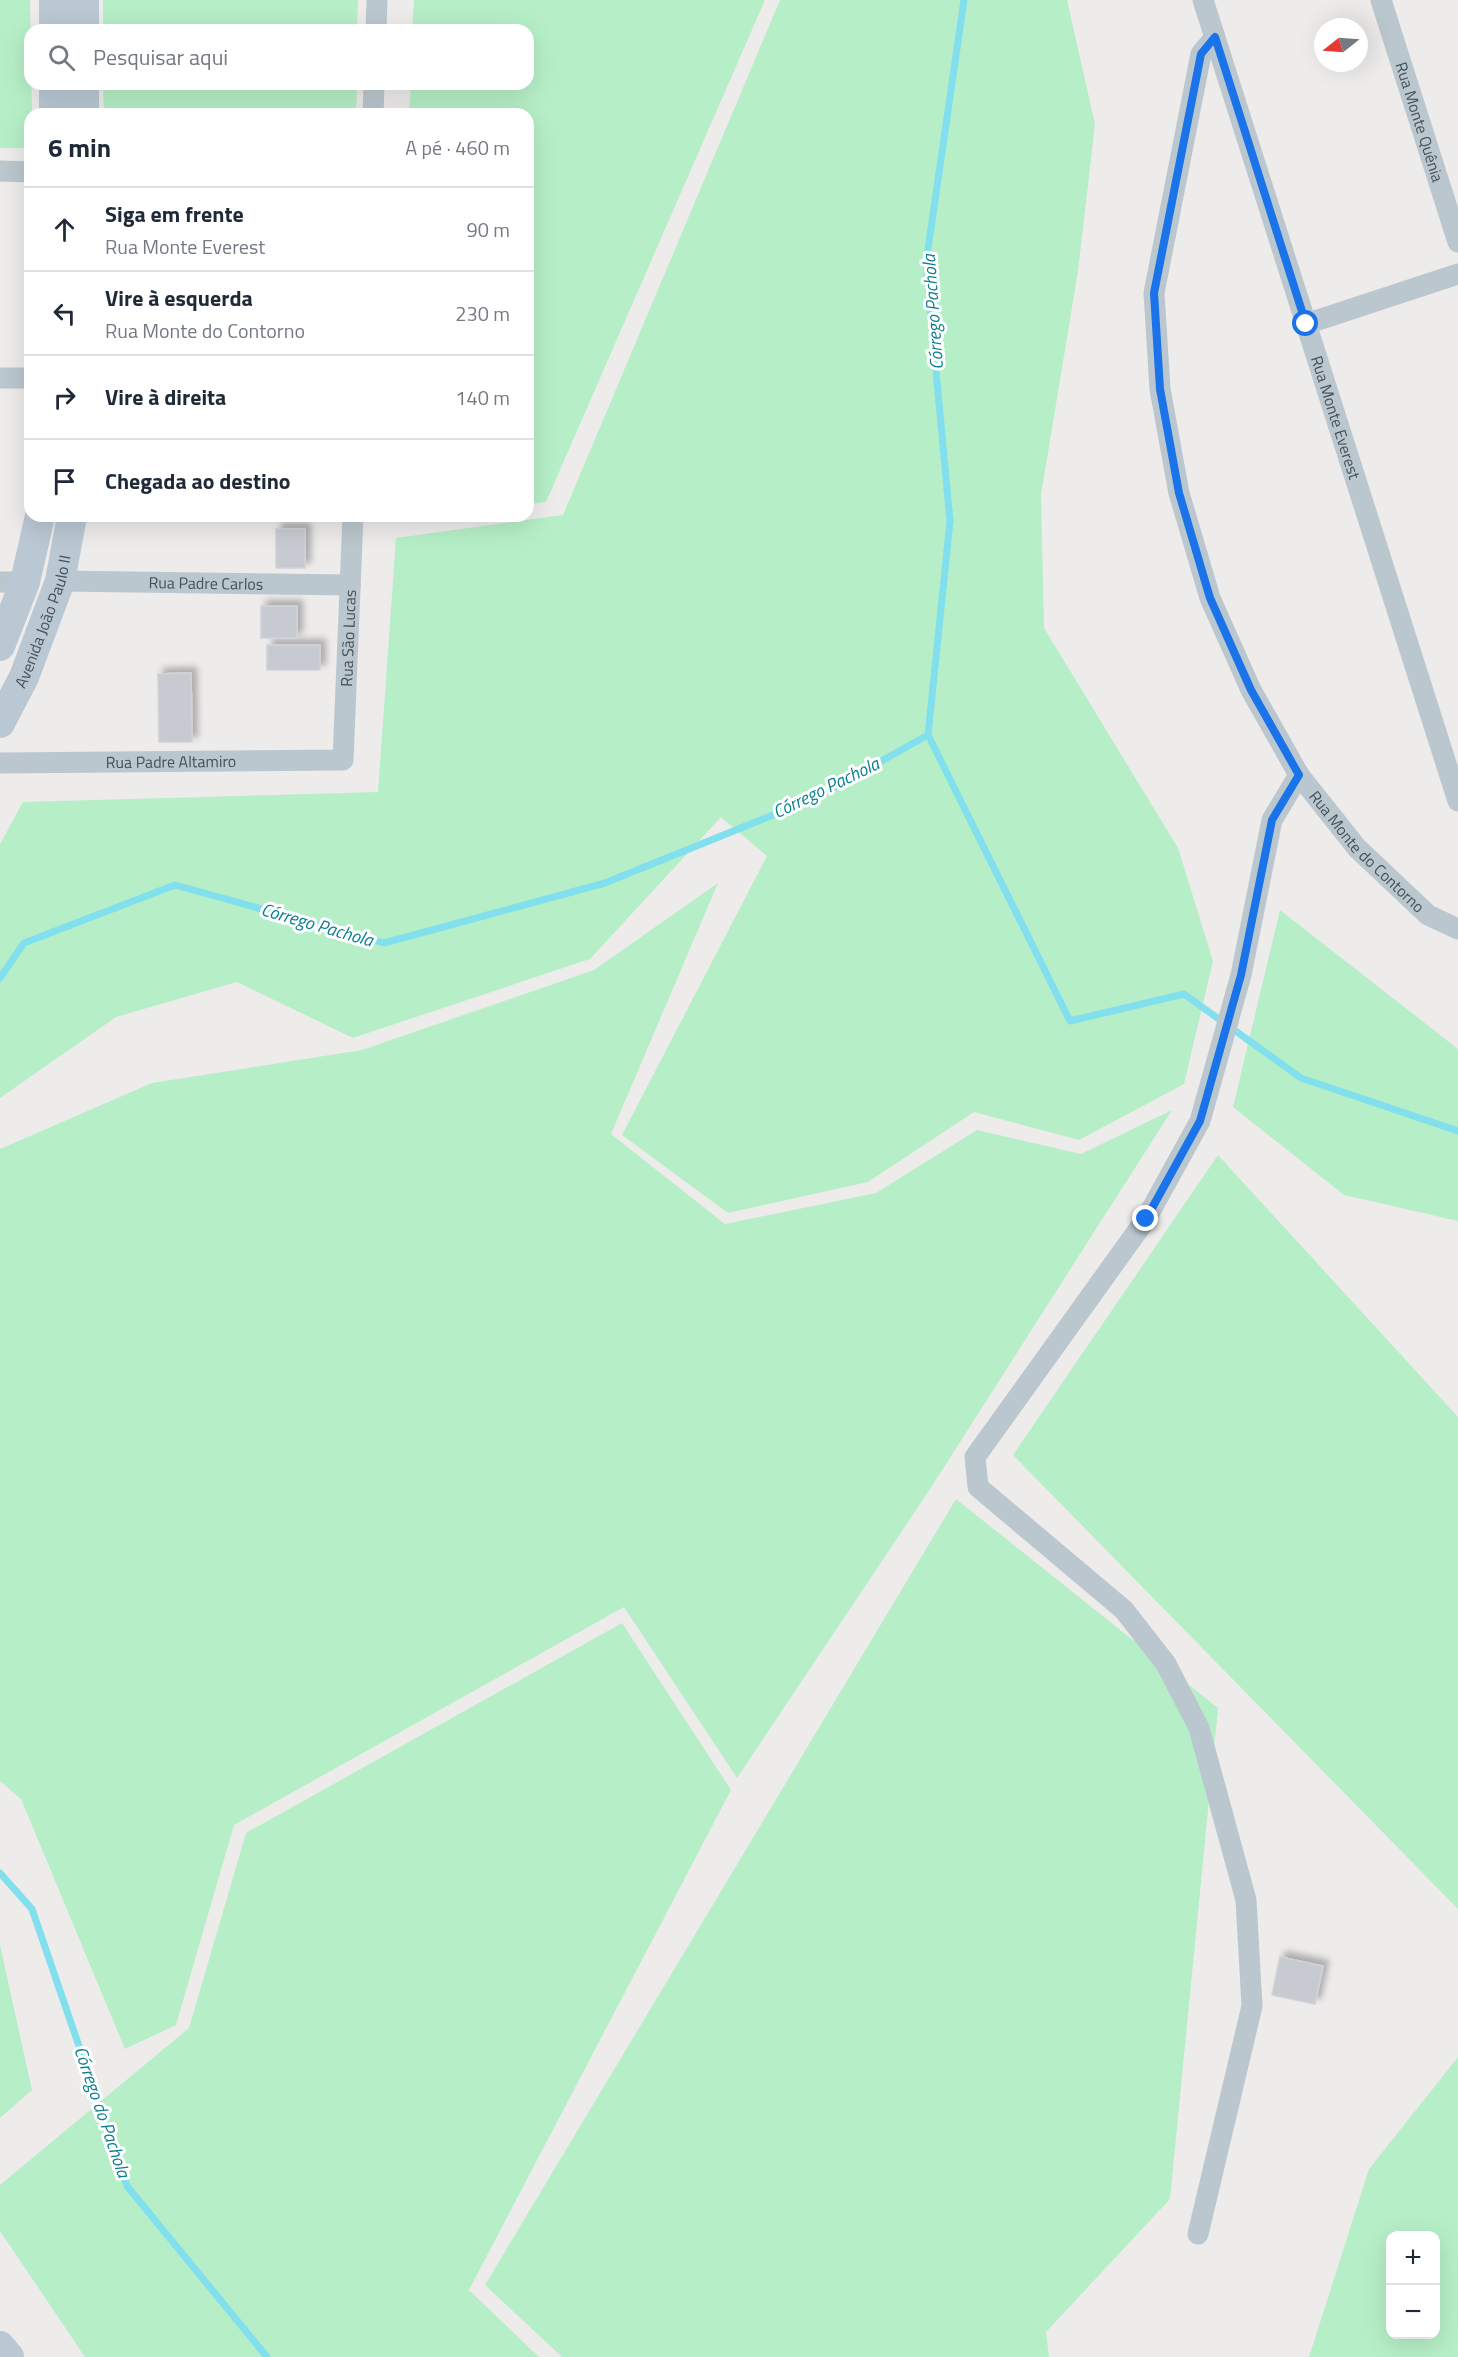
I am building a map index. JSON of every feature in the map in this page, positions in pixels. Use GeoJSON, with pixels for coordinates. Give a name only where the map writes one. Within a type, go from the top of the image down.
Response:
{"type":"FeatureCollection","features":[{"type":"Feature","properties":{"kind":"street"},"geometry":{"type":"LineString","coordinates":[[54,0],[54,24]]}},
{"type":"Feature","properties":{"kind":"street"},"geometry":{"type":"LineString","coordinates":[[84,0],[84,24]]}},
{"type":"Feature","properties":{"kind":"street"},"geometry":{"type":"LineString","coordinates":[[376,24],[377,0]]}},
{"type":"Feature","properties":{"kind":"street","name":"Rua Monte Everest"},"geometry":{"type":"LineString","coordinates":[[1203,0],[1458,801]]}},
{"type":"Feature","properties":{"kind":"street","name":"Rua Monte Quênia"},"geometry":{"type":"LineString","coordinates":[[1381,0],[1458,242]]}},
{"type":"Feature","properties":{"kind":"street","name":"Rua Monte do Contorno"},"geometry":{"type":"LineString","coordinates":[[1215,37],[1201,54],[1154,293],[1160,389],[1179,493],[1210,598],[1251,690],[1299,775],[1357,848],[1428,915],[1458,929]]}},
{"type":"Feature","properties":{"kind":"street"},"geometry":{"type":"LineString","coordinates":[[54,90],[54,108]]}},
{"type":"Feature","properties":{"kind":"street"},"geometry":{"type":"LineString","coordinates":[[84,90],[84,108]]}},
{"type":"Feature","properties":{"kind":"street"},"geometry":{"type":"LineString","coordinates":[[373,108],[374,90]]}},
{"type":"Feature","properties":{"kind":"street"},"geometry":{"type":"LineString","coordinates":[[0,171],[24,172]]}},
{"type":"Feature","properties":{"kind":"street"},"geometry":{"type":"LineString","coordinates":[[1306,324],[1458,274]]}},
{"type":"Feature","properties":{"kind":"street"},"geometry":{"type":"LineString","coordinates":[[0,378],[24,378]]}},
{"type":"Feature","properties":{"kind":"street","name":"Avenida João Paulo II"},"geometry":{"type":"LineString","coordinates":[[0,646],[13,582],[38,522]]}},
{"type":"Feature","properties":{"kind":"street","name":"Avenida João Paulo II"},"geometry":{"type":"LineString","coordinates":[[0,723],[24,677],[60,581],[71,522]]}},
{"type":"Feature","properties":{"kind":"street","name":"Rua São Lucas"},"geometry":{"type":"LineString","coordinates":[[343,760],[353,522]]}},
{"type":"Feature","properties":{"kind":"street","name":"Rua Padre Carlos"},"geometry":{"type":"LineString","coordinates":[[60,581],[350,585]]}},
{"type":"Feature","properties":{"kind":"street","name":"Rua Padre Altamiro"},"geometry":{"type":"LineString","coordinates":[[0,763],[343,760]]}},
{"type":"Feature","properties":{"kind":"street"},"geometry":{"type":"LineString","coordinates":[[1198,2234],[1252,2006],[1246,1900],[1199,1728],[1166,1664],[1124,1610],[978,1487],[975,1457],[1146,1219],[1200,1121],[1241,975],[1272,820],[1299,775]]}},
{"type":"Feature","properties":{"kind":"street"},"geometry":{"type":"LineString","coordinates":[[0,2346],[9,2357]]}},
{"type":"Feature","properties":{"kind":"green space"},"geometry":{"type":"Polygon","coordinates":[[[0,0],[30,0],[30,24],[24,24],[24,90],[32,90],[32,108],[24,108],[24,148],[0,148],[0,0]]]}},
{"type":"Feature","properties":{"kind":"green space"},"geometry":{"type":"Polygon","coordinates":[[[103,0],[358,0],[357,24],[103,24],[103,0]]]}},
{"type":"Feature","properties":{"kind":"green space"},"geometry":{"type":"Polygon","coordinates":[[[414,0],[765,0],[546,502],[534,503],[534,108],[409,108],[411,90],[534,90],[534,24],[412,24],[414,0]]]}},
{"type":"Feature","properties":{"kind":"green space"},"geometry":{"type":"Polygon","coordinates":[[[780,0],[1067,0],[1095,124],[1078,271],[1041,495],[1044,628],[1178,848],[1213,961],[1184,1084],[1079,1140],[974,1112],[868,1182],[728,1213],[622,1135],[767,856],[721,817],[590,959],[353,1038],[237,982],[116,1017],[0,1098],[0,844],[23,802],[378,792],[396,538],[512,522],[534,522],[534,519],[563,515],[780,0]]]}},
{"type":"Feature","properties":{"kind":"green space"},"geometry":{"type":"Polygon","coordinates":[[[103,90],[357,90],[356,108],[104,108],[103,90]]]}},
{"type":"Feature","properties":{"kind":"green space"},"geometry":{"type":"Polygon","coordinates":[[[718,883],[611,1134],[725,1224],[876,1193],[977,1130],[1081,1154],[1172,1110],[930,1489],[737,1778],[624,1607],[234,1825],[176,2025],[125,2049],[21,1799],[0,1781],[0,1149],[152,1083],[362,1050],[594,970],[718,883]]]}},
{"type":"Feature","properties":{"kind":"green space"},"geometry":{"type":"Polygon","coordinates":[[[1280,910],[1458,1049],[1458,1221],[1344,1195],[1233,1107],[1280,910]]]}},
{"type":"Feature","properties":{"kind":"green space"},"geometry":{"type":"Polygon","coordinates":[[[1218,1155],[1458,1417],[1458,1909],[1013,1455],[1218,1155]]]}},
{"type":"Feature","properties":{"kind":"green space"},"geometry":{"type":"Polygon","coordinates":[[[956,1499],[1218,1708],[1170,2199],[1046,2332],[1049,2357],[562,2357],[485,2285],[956,1499]]]}},
{"type":"Feature","properties":{"kind":"green space"},"geometry":{"type":"Polygon","coordinates":[[[622,1623],[731,1790],[469,2290],[539,2357],[85,2357],[0,2231],[0,2185],[189,2028],[246,1833],[622,1623]]]}},
{"type":"Feature","properties":{"kind":"green space"},"geometry":{"type":"Polygon","coordinates":[[[0,1945],[32,2090],[0,2118],[0,1945]]]}},
{"type":"Feature","properties":{"kind":"green space"},"geometry":{"type":"Polygon","coordinates":[[[1458,2057],[1458,2357],[1309,2357],[1369,2169],[1458,2057]]]}},
{"type":"Feature","properties":{"kind":"building"},"geometry":{"type":"Polygon","coordinates":[[[276,529],[305,529],[305,568],[276,568],[276,529]]]}},
{"type":"Feature","properties":{"kind":"building"},"geometry":{"type":"Polygon","coordinates":[[[261,606],[297,606],[297,638],[261,638],[261,606]]]}},
{"type":"Feature","properties":{"kind":"building"},"geometry":{"type":"Polygon","coordinates":[[[267,645],[320,645],[320,670],[267,670],[267,645]]]}},
{"type":"Feature","properties":{"kind":"building"},"geometry":{"type":"Polygon","coordinates":[[[191,673],[192,742],[159,742],[158,674],[191,673]]]}},
{"type":"Feature","properties":{"kind":"building"},"geometry":{"type":"Polygon","coordinates":[[[1280,1957],[1323,1966],[1315,2004],[1272,1995],[1280,1957]]]}},
{"type":"Feature","properties":{"kind":"waterway","name":"Córrego Pachola"},"geometry":{"type":"LineString","coordinates":[[928,735],[950,521],[926,263],[964,0]]}},
{"type":"Feature","properties":{"kind":"waterway"},"geometry":{"type":"LineString","coordinates":[[928,735],[1070,1021],[1184,994],[1301,1078],[1458,1131]]}},
{"type":"Feature","properties":{"kind":"waterway","name":"Córrego Pachola"},"geometry":{"type":"LineString","coordinates":[[0,978],[24,943],[175,885],[384,943],[605,883],[815,798],[928,735]]}},
{"type":"Feature","properties":{"kind":"waterway","name":"Córrego do Pachola"},"geometry":{"type":"LineString","coordinates":[[0,1873],[32,1909],[127,2186],[267,2357]]}},
{"type":"Feature","properties":{"kind":"route"},"geometry":{"type":"LineString","coordinates":[[1146,1219],[1200,1121],[1241,975],[1272,820],[1299,775],[1251,690],[1210,598],[1179,493],[1160,389],[1154,293],[1201,54],[1215,37],[1306,324]]}}]}
